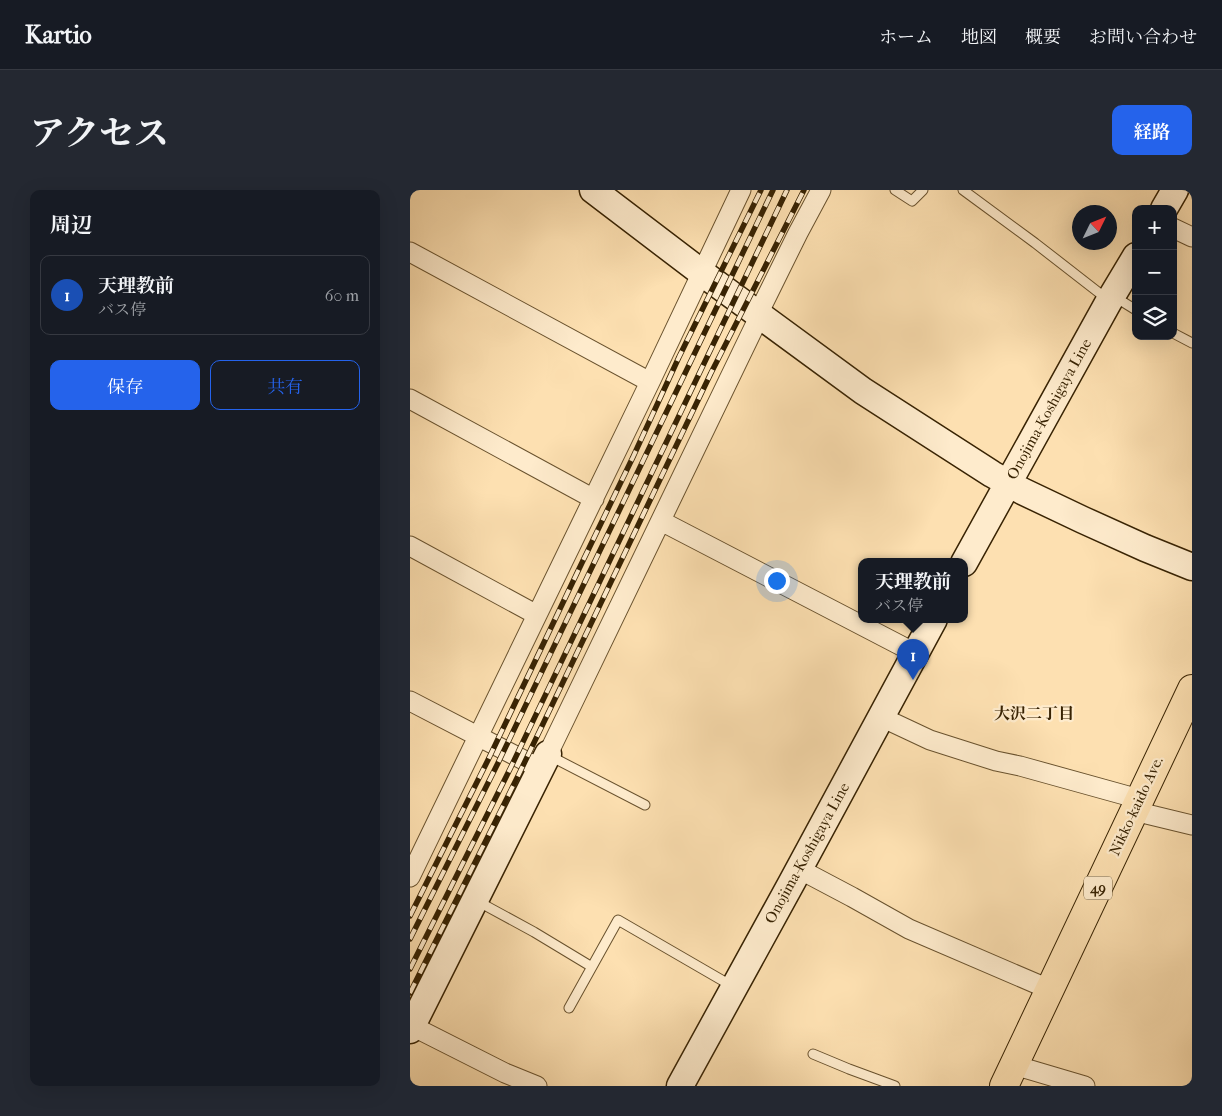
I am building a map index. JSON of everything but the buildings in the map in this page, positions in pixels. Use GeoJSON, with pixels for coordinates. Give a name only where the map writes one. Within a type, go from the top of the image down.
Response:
{"type":"FeatureCollection","features":[{"type":"Feature","properties":{"kind":"main road","name":"Nikko-kaido Ave."},"geometry":{"type":"LineString","coordinates":[[1009,1076],[1192,689]]}},
{"type":"Feature","properties":{"kind":"street"},"geometry":{"type":"LineString","coordinates":[[593,190],[702,273],[864,391],[926,433],[1008,484],[1145,548],[1192,567]]}},
{"type":"Feature","properties":{"kind":"street"},"geometry":{"type":"LineString","coordinates":[[412,866],[594,499],[741,190]]}},
{"type":"Feature","properties":{"kind":"street"},"geometry":{"type":"LineString","coordinates":[[537,1086],[504,1073],[411,1027],[544,762],[798,233],[821,190]]}},
{"type":"Feature","properties":{"kind":"street"},"geometry":{"type":"LineString","coordinates":[[1166,205],[1175,190]]}},
{"type":"Feature","properties":{"kind":"street"},"geometry":{"type":"LineString","coordinates":[[1177,230],[1192,237]]}},
{"type":"Feature","properties":{"kind":"street"},"geometry":{"type":"LineString","coordinates":[[410,252],[650,382]]}},
{"type":"Feature","properties":{"kind":"street","name":"Onojima-Koshigaya Line"},"geometry":{"type":"LineString","coordinates":[[967,558],[1132,263]]}},
{"type":"Feature","properties":{"kind":"street"},"geometry":{"type":"LineString","coordinates":[[410,399],[594,499]]}},
{"type":"Feature","properties":{"kind":"street"},"geometry":{"type":"LineString","coordinates":[[661,521],[915,653]]}},
{"type":"Feature","properties":{"kind":"street"},"geometry":{"type":"LineString","coordinates":[[410,546],[537,615]]}},
{"type":"Feature","properties":{"kind":"street","name":"Onojima-Koshigaya Line"},"geometry":{"type":"LineString","coordinates":[[680,1086],[932,623]]}},
{"type":"Feature","properties":{"kind":"street"},"geometry":{"type":"LineString","coordinates":[[410,701],[478,736],[544,762]]}},
{"type":"Feature","properties":{"kind":"street"},"geometry":{"type":"LineString","coordinates":[[881,717],[930,740],[1137,805],[1192,825]]}},
{"type":"Feature","properties":{"kind":"street"},"geometry":{"type":"LineString","coordinates":[[799,869],[909,929],[1051,990]]}},
{"type":"Feature","properties":{"kind":"street"},"geometry":{"type":"LineString","coordinates":[[1009,1076],[1085,1086]]}},
{"type":"Feature","properties":{"kind":"lane"},"geometry":{"type":"LineString","coordinates":[[895,190],[912,201],[923,190]]}},
{"type":"Feature","properties":{"kind":"lane"},"geometry":{"type":"LineString","coordinates":[[963,190],[1111,298],[1132,308]]}},
{"type":"Feature","properties":{"kind":"lane"},"geometry":{"type":"LineString","coordinates":[[1177,334],[1192,342]]}},
{"type":"Feature","properties":{"kind":"lane"},"geometry":{"type":"LineString","coordinates":[[544,762],[645,805]]}},
{"type":"Feature","properties":{"kind":"lane"},"geometry":{"type":"LineString","coordinates":[[475,900],[534,932],[592,967]]}},
{"type":"Feature","properties":{"kind":"lane"},"geometry":{"type":"LineString","coordinates":[[569,1008],[618,920],[733,987]]}},
{"type":"Feature","properties":{"kind":"lane"},"geometry":{"type":"LineString","coordinates":[[812,1054],[895,1086]]}},
{"type":"Feature","properties":{"kind":"railway"},"geometry":{"type":"LineString","coordinates":[[410,916],[488,760],[679,357],[761,190]]}},
{"type":"Feature","properties":{"kind":"railway"},"geometry":{"type":"LineString","coordinates":[[410,939],[498,763],[773,190]]}},
{"type":"Feature","properties":{"kind":"railway"},"geometry":{"type":"LineString","coordinates":[[410,969],[510,769],[787,190]]}},
{"type":"Feature","properties":{"kind":"railway"},"geometry":{"type":"LineString","coordinates":[[410,993],[519,774],[711,373],[804,190]]}},
{"type":"Feature","properties":{"kind":"place","name":"天理教前"},"geometry":{"type":"Point","coordinates":[913,680]}},
{"type":"Feature","properties":{"kind":"district","name":"大沢二丁目"},"geometry":{"type":"Point","coordinates":[1034,713]}}]}
